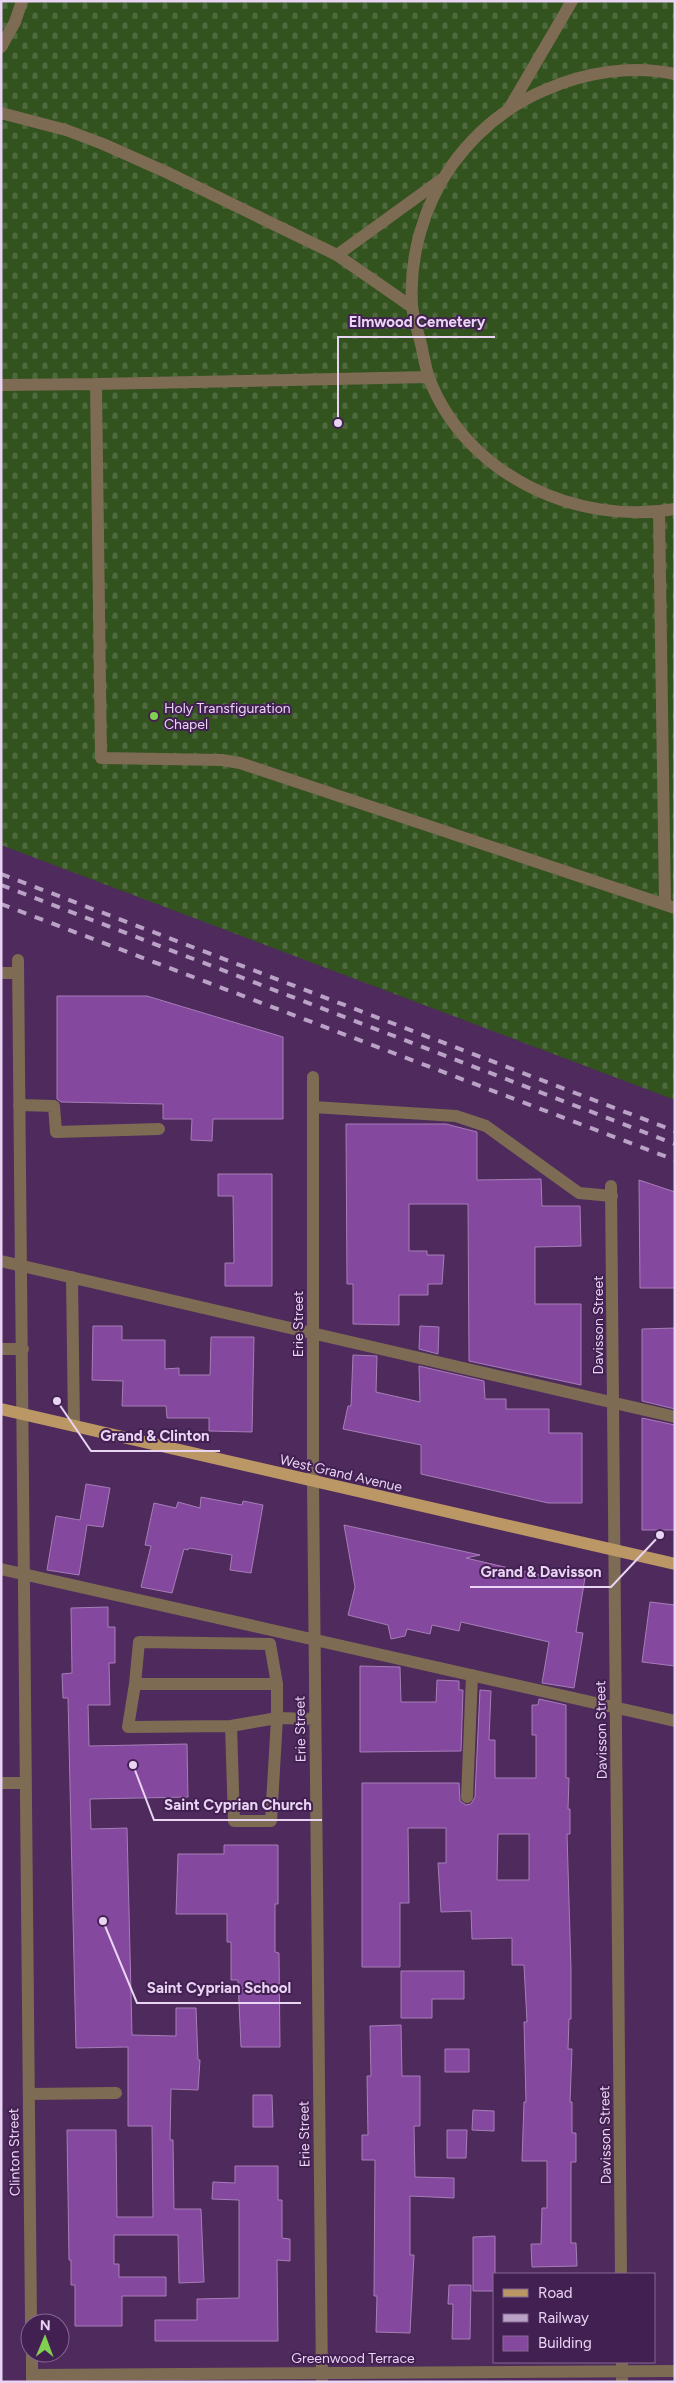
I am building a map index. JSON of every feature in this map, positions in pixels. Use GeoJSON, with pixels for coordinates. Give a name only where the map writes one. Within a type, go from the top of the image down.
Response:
{"type":"FeatureCollection","features":[{"type":"Feature","properties":{"kind":"main road","name":"West Grand Avenue"},"geometry":{"type":"LineString","coordinates":[[1,1409],[675,1564]]}},
{"type":"Feature","properties":{"kind":"street"},"geometry":{"type":"LineString","coordinates":[[1,47],[15,22],[22,1]]}},
{"type":"Feature","properties":{"kind":"street"},"geometry":{"type":"LineString","coordinates":[[509,109],[572,1]]}},
{"type":"Feature","properties":{"kind":"street"},"geometry":{"type":"LineString","coordinates":[[675,74],[641,70],[613,71],[586,76],[533,94],[509,109],[485,128],[463,151],[444,176],[429,207],[418,239],[413,273],[412,307],[429,377],[442,403],[458,427],[476,448],[498,467],[522,483],[547,496],[574,505],[621,512],[659,512],[675,509]]}},
{"type":"Feature","properties":{"kind":"street"},"geometry":{"type":"LineString","coordinates":[[1,113],[66,130],[103,144],[337,255],[412,307]]}},
{"type":"Feature","properties":{"kind":"street"},"geometry":{"type":"LineString","coordinates":[[337,255],[444,176]]}},
{"type":"Feature","properties":{"kind":"street"},"geometry":{"type":"LineString","coordinates":[[1,385],[429,377]]}},
{"type":"Feature","properties":{"kind":"street"},"geometry":{"type":"LineString","coordinates":[[96,384],[101,758],[222,760],[240,763],[670,906],[659,512]]}},
{"type":"Feature","properties":{"kind":"street","name":"Clinton Street"},"geometry":{"type":"LineString","coordinates":[[18,960],[31,2313]]}},
{"type":"Feature","properties":{"kind":"street"},"geometry":{"type":"LineString","coordinates":[[1,973],[18,973]]}},
{"type":"Feature","properties":{"kind":"street","name":"Erie Street"},"geometry":{"type":"LineString","coordinates":[[313,1077],[314,1639],[322,2378]]}},
{"type":"Feature","properties":{"kind":"street"},"geometry":{"type":"LineString","coordinates":[[19,1105],[54,1106],[56,1132],[159,1129]]}},
{"type":"Feature","properties":{"kind":"street","name":"Davisson Street"},"geometry":{"type":"LineString","coordinates":[[313,1107],[456,1116],[486,1126],[579,1193],[611,1191],[621,2273]]}},
{"type":"Feature","properties":{"kind":"street"},"geometry":{"type":"LineString","coordinates":[[1,1261],[675,1417]]}},
{"type":"Feature","properties":{"kind":"street"},"geometry":{"type":"LineString","coordinates":[[72,1277],[74,1426]]}},
{"type":"Feature","properties":{"kind":"street"},"geometry":{"type":"LineString","coordinates":[[1,1348],[22,1350]]}},
{"type":"Feature","properties":{"kind":"street"},"geometry":{"type":"LineString","coordinates":[[1,1569],[675,1721]]}},
{"type":"Feature","properties":{"kind":"street"},"geometry":{"type":"LineString","coordinates":[[231,1726],[234,1821],[271,1822],[278,1718],[277,1684],[270,1644],[139,1642],[128,1727],[231,1726],[278,1718],[315,1719]]}},
{"type":"Feature","properties":{"kind":"street"},"geometry":{"type":"LineString","coordinates":[[467,1797],[472,1675]]}},
{"type":"Feature","properties":{"kind":"street"},"geometry":{"type":"LineString","coordinates":[[135,1684],[277,1684]]}},
{"type":"Feature","properties":{"kind":"street"},"geometry":{"type":"LineString","coordinates":[[1,1783],[26,1782]]}},
{"type":"Feature","properties":{"kind":"street"},"geometry":{"type":"LineString","coordinates":[[29,2094],[116,2093]]}},
{"type":"Feature","properties":{"kind":"street"},"geometry":{"type":"LineString","coordinates":[[32,2363],[32,2378]]}},
{"type":"Feature","properties":{"kind":"street","name":"Greenwood Terrace"},"geometry":{"type":"LineString","coordinates":[[32,2378],[322,2378],[675,2371]]}},
{"type":"Feature","properties":{"kind":"green space"},"geometry":{"type":"Polygon","coordinates":[[[1,1],[675,1],[675,1100],[1,845],[1,1]]]}},
{"type":"Feature","properties":{"kind":"building"},"geometry":{"type":"Polygon","coordinates":[[[57,996],[147,996],[283,1037],[283,1119],[213,1119],[212,1141],[191,1140],[192,1119],[163,1119],[163,1104],[61,1102],[57,1099],[57,996]]]}},
{"type":"Feature","properties":{"kind":"building"},"geometry":{"type":"Polygon","coordinates":[[[346,1124],[446,1124],[477,1132],[477,1180],[541,1179],[542,1206],[580,1206],[581,1246],[535,1247],[535,1304],[581,1304],[581,1385],[469,1361],[468,1204],[409,1204],[409,1251],[427,1251],[427,1255],[444,1255],[442,1284],[428,1284],[428,1295],[399,1295],[399,1325],[353,1324],[353,1284],[347,1284],[346,1124]]]}},
{"type":"Feature","properties":{"kind":"building"},"geometry":{"type":"Polygon","coordinates":[[[218,1174],[272,1174],[272,1286],[225,1286],[225,1263],[234,1263],[233,1196],[218,1196],[218,1174]]]}},
{"type":"Feature","properties":{"kind":"building"},"geometry":{"type":"Polygon","coordinates":[[[639,1180],[675,1192],[675,1288],[640,1288],[639,1180]]]}},
{"type":"Feature","properties":{"kind":"building"},"geometry":{"type":"Polygon","coordinates":[[[93,1326],[122,1326],[122,1340],[165,1340],[165,1369],[179,1368],[179,1375],[210,1375],[211,1337],[254,1337],[252,1432],[209,1431],[209,1418],[167,1418],[166,1406],[122,1406],[123,1381],[92,1380],[93,1326]]]}},
{"type":"Feature","properties":{"kind":"building"},"geometry":{"type":"Polygon","coordinates":[[[420,1326],[439,1327],[438,1354],[419,1349],[420,1326]]]}},
{"type":"Feature","properties":{"kind":"building"},"geometry":{"type":"Polygon","coordinates":[[[675,1328],[675,1409],[642,1401],[642,1329],[675,1328]]]}},
{"type":"Feature","properties":{"kind":"building"},"geometry":{"type":"Polygon","coordinates":[[[353,1355],[377,1356],[376,1392],[420,1402],[419,1366],[484,1381],[485,1399],[506,1399],[506,1409],[549,1409],[549,1433],[582,1433],[582,1503],[548,1503],[421,1474],[421,1445],[343,1429],[348,1406],[351,1406],[353,1355]]]}},
{"type":"Feature","properties":{"kind":"building"},"geometry":{"type":"Polygon","coordinates":[[[642,1418],[675,1425],[675,1530],[642,1530],[642,1418]]]}},
{"type":"Feature","properties":{"kind":"building"},"geometry":{"type":"Polygon","coordinates":[[[86,1484],[110,1488],[103,1527],[87,1525],[79,1575],[47,1570],[56,1516],[80,1520],[86,1484]]]}},
{"type":"Feature","properties":{"kind":"building"},"geometry":{"type":"Polygon","coordinates":[[[201,1497],[242,1505],[243,1501],[263,1505],[251,1573],[230,1570],[232,1555],[189,1548],[188,1550],[184,1549],[172,1593],[141,1587],[151,1546],[145,1545],[154,1503],[176,1508],[178,1502],[200,1508],[201,1497]]]}},
{"type":"Feature","properties":{"kind":"building"},"geometry":{"type":"Polygon","coordinates":[[[344,1525],[480,1555],[466,1558],[552,1578],[553,1573],[585,1578],[576,1632],[583,1633],[574,1688],[542,1683],[549,1642],[461,1622],[459,1631],[432,1625],[430,1634],[407,1629],[405,1636],[391,1639],[388,1625],[348,1615],[355,1587],[344,1525]]]}},
{"type":"Feature","properties":{"kind":"building"},"geometry":{"type":"Polygon","coordinates":[[[650,1602],[675,1605],[675,1666],[642,1662],[650,1602]]]}},
{"type":"Feature","properties":{"kind":"building"},"geometry":{"type":"Polygon","coordinates":[[[108,1607],[108,1627],[115,1627],[115,1663],[109,1663],[110,1705],[88,1705],[89,1746],[187,1744],[188,1797],[90,1799],[91,1829],[127,1828],[132,2035],[176,2036],[176,2008],[196,2008],[198,2060],[200,2060],[198,2090],[171,2089],[170,2140],[173,2140],[174,2209],[201,2209],[204,2282],[179,2283],[178,2235],[114,2235],[114,2264],[119,2264],[119,2277],[166,2277],[166,2296],[122,2296],[122,2326],[75,2326],[75,2285],[71,2285],[71,2260],[69,2260],[67,2130],[116,2130],[117,2217],[153,2217],[152,2126],[128,2126],[128,2047],[76,2048],[68,1698],[63,1698],[62,1674],[72,1673],[71,1608],[108,1607]]]}},
{"type":"Feature","properties":{"kind":"building"},"geometry":{"type":"Polygon","coordinates":[[[360,1666],[400,1667],[401,1702],[436,1702],[437,1680],[459,1681],[459,1690],[463,1690],[461,1751],[360,1752],[360,1666]]]}},
{"type":"Feature","properties":{"kind":"building"},"geometry":{"type":"Polygon","coordinates":[[[480,1690],[491,1691],[489,1740],[495,1740],[495,1778],[536,1778],[536,1735],[532,1735],[532,1705],[538,1705],[539,1699],[566,1705],[566,1778],[569,1778],[568,1809],[570,1809],[570,1834],[567,1834],[571,1969],[571,2019],[569,2019],[568,2049],[572,2049],[570,2102],[572,2102],[572,2133],[576,2133],[576,2162],[571,2162],[571,2243],[576,2243],[577,2266],[532,2267],[531,2244],[541,2244],[542,2208],[547,2208],[547,2161],[522,2161],[524,2102],[526,2102],[524,2022],[527,2022],[524,1965],[512,1965],[512,1938],[472,1939],[471,1911],[441,1912],[438,1863],[446,1863],[446,1828],[408,1828],[409,1903],[400,1903],[400,1967],[362,1967],[362,1783],[459,1783],[460,1801],[466,1805],[471,1804],[475,1797],[480,1690]],[[498,1834],[497,1880],[529,1880],[529,1834],[498,1834]]]}},
{"type":"Feature","properties":{"kind":"building"},"geometry":{"type":"Polygon","coordinates":[[[224,1845],[278,1845],[278,1904],[275,1904],[275,1952],[279,1953],[280,2047],[241,2047],[238,1980],[231,1980],[231,1942],[227,1942],[227,1914],[176,1914],[178,1854],[224,1854],[224,1845]]]}},
{"type":"Feature","properties":{"kind":"building"},"geometry":{"type":"Polygon","coordinates":[[[401,1971],[464,1971],[464,1999],[432,1999],[432,2018],[401,2018],[401,1971]]]}},
{"type":"Feature","properties":{"kind":"building"},"geometry":{"type":"Polygon","coordinates":[[[401,2025],[402,2076],[420,2076],[420,2126],[414,2126],[415,2177],[454,2178],[454,2198],[410,2196],[410,2255],[414,2255],[410,2333],[376,2332],[377,2296],[374,2296],[375,2160],[362,2160],[362,2135],[368,2135],[367,2076],[371,2076],[370,2026],[401,2025]]]}},
{"type":"Feature","properties":{"kind":"building"},"geometry":{"type":"Polygon","coordinates":[[[445,2049],[469,2049],[469,2072],[445,2072],[445,2049]]]}},
{"type":"Feature","properties":{"kind":"building"},"geometry":{"type":"Polygon","coordinates":[[[253,2095],[272,2095],[273,2127],[253,2127],[253,2095]]]}},
{"type":"Feature","properties":{"kind":"building"},"geometry":{"type":"Polygon","coordinates":[[[473,2110],[494,2111],[494,2131],[472,2130],[473,2110]]]}},
{"type":"Feature","properties":{"kind":"building"},"geometry":{"type":"Polygon","coordinates":[[[447,2130],[467,2130],[466,2158],[447,2158],[447,2130]]]}},
{"type":"Feature","properties":{"kind":"building"},"geometry":{"type":"Polygon","coordinates":[[[235,2166],[278,2166],[278,2200],[282,2200],[282,2238],[290,2239],[290,2261],[277,2260],[278,2341],[155,2341],[155,2320],[197,2320],[197,2299],[239,2298],[239,2200],[212,2199],[213,2182],[235,2183],[235,2166]]]}},
{"type":"Feature","properties":{"kind":"building"},"geometry":{"type":"Polygon","coordinates":[[[495,2236],[493,2291],[473,2291],[473,2237],[495,2236]]]}},
{"type":"Feature","properties":{"kind":"building"},"geometry":{"type":"Polygon","coordinates":[[[449,2285],[471,2285],[470,2339],[452,2339],[453,2304],[448,2304],[449,2285]]]}},
{"type":"Feature","properties":{"kind":"railway"},"geometry":{"type":"LineString","coordinates":[[1,874],[675,1131]]}},
{"type":"Feature","properties":{"kind":"railway"},"geometry":{"type":"LineString","coordinates":[[1,885],[675,1144]]}},
{"type":"Feature","properties":{"kind":"railway"},"geometry":{"type":"LineString","coordinates":[[1,904],[675,1160]]}},
{"type":"Feature","properties":{"kind":"place","name":"Elmwood Cemetery"},"geometry":{"type":"Point","coordinates":[338,423]}},
{"type":"Feature","properties":{"kind":"place","name":"Holy Transfiguration Chapel"},"geometry":{"type":"Point","coordinates":[154,716]}},
{"type":"Feature","properties":{"kind":"place","name":"Grand & Clinton"},"geometry":{"type":"Point","coordinates":[57,1401]}},
{"type":"Feature","properties":{"kind":"place","name":"Grand & Davisson"},"geometry":{"type":"Point","coordinates":[660,1535]}},
{"type":"Feature","properties":{"kind":"place","name":"Saint Cyprian Church"},"geometry":{"type":"Point","coordinates":[133,1765]}},
{"type":"Feature","properties":{"kind":"place","name":"Saint Cyprian School"},"geometry":{"type":"Point","coordinates":[103,1921]}}]}
